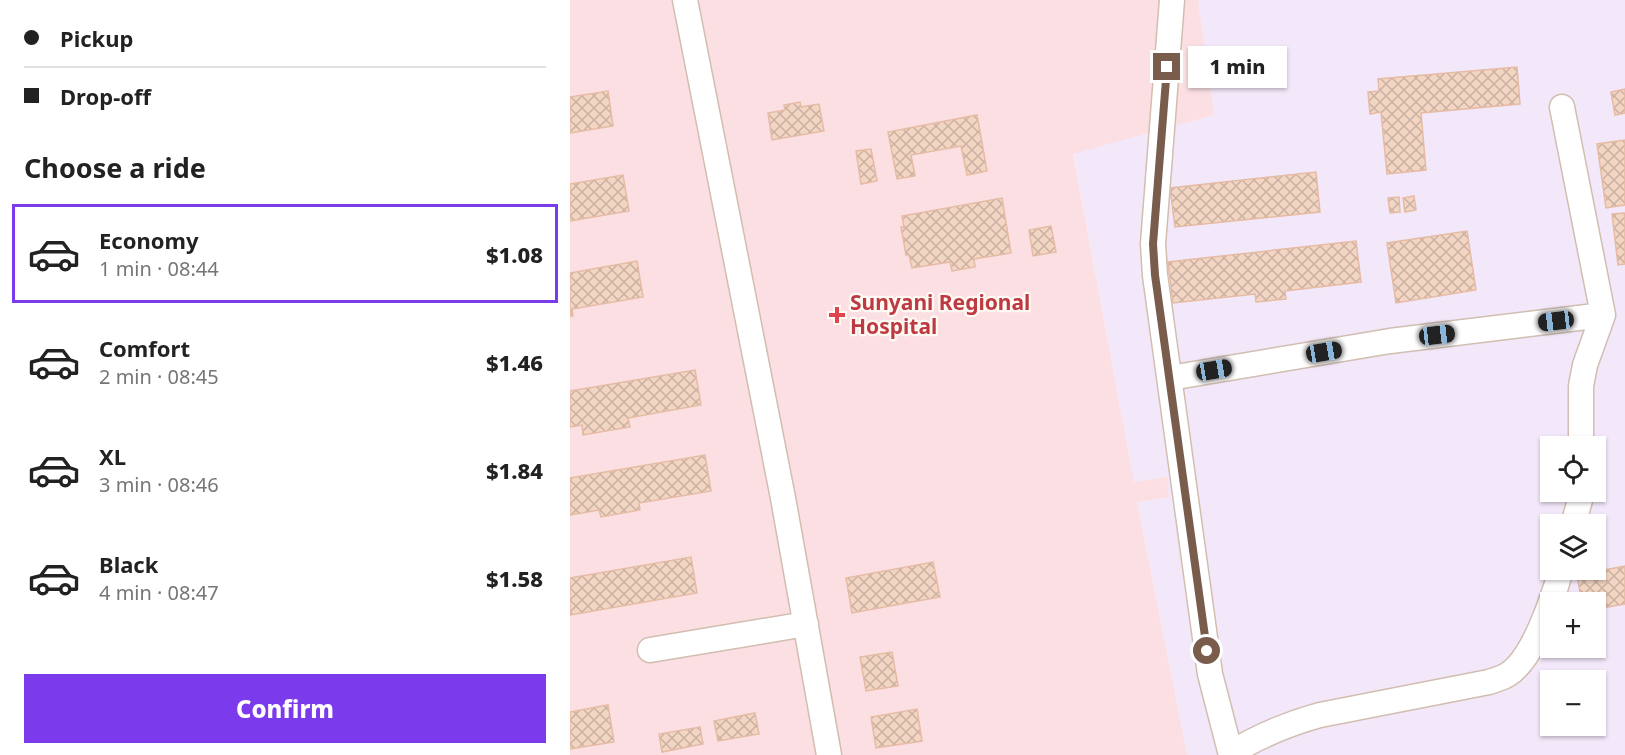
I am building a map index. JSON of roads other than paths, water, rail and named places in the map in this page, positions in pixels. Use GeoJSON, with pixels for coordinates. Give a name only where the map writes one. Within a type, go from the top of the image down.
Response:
{"type":"FeatureCollection","features":[{"type":"Feature","properties":{"kind":"street"},"geometry":{"type":"LineString","coordinates":[[685,0],[777,463],[829,755]]}},
{"type":"Feature","properties":{"kind":"street"},"geometry":{"type":"LineString","coordinates":[[1172,0],[1153,244],[1155,275],[1210,674],[1231,754],[1254,739],[1294,722],[1489,682],[1507,675],[1523,661],[1552,601],[1558,580]]}},
{"type":"Feature","properties":{"kind":"street"},"geometry":{"type":"LineString","coordinates":[[1562,107],[1603,315],[1585,365],[1581,386],[1581,436]]}},
{"type":"Feature","properties":{"kind":"street"},"geometry":{"type":"LineString","coordinates":[[1170,378],[1390,341],[1603,315]]}},
{"type":"Feature","properties":{"kind":"street"},"geometry":{"type":"LineString","coordinates":[[650,650],[806,624]]}},
{"type":"Feature","properties":{"kind":"place","name":"Sunyani Regional Hospital"},"geometry":{"type":"Point","coordinates":[837,315]}}]}
